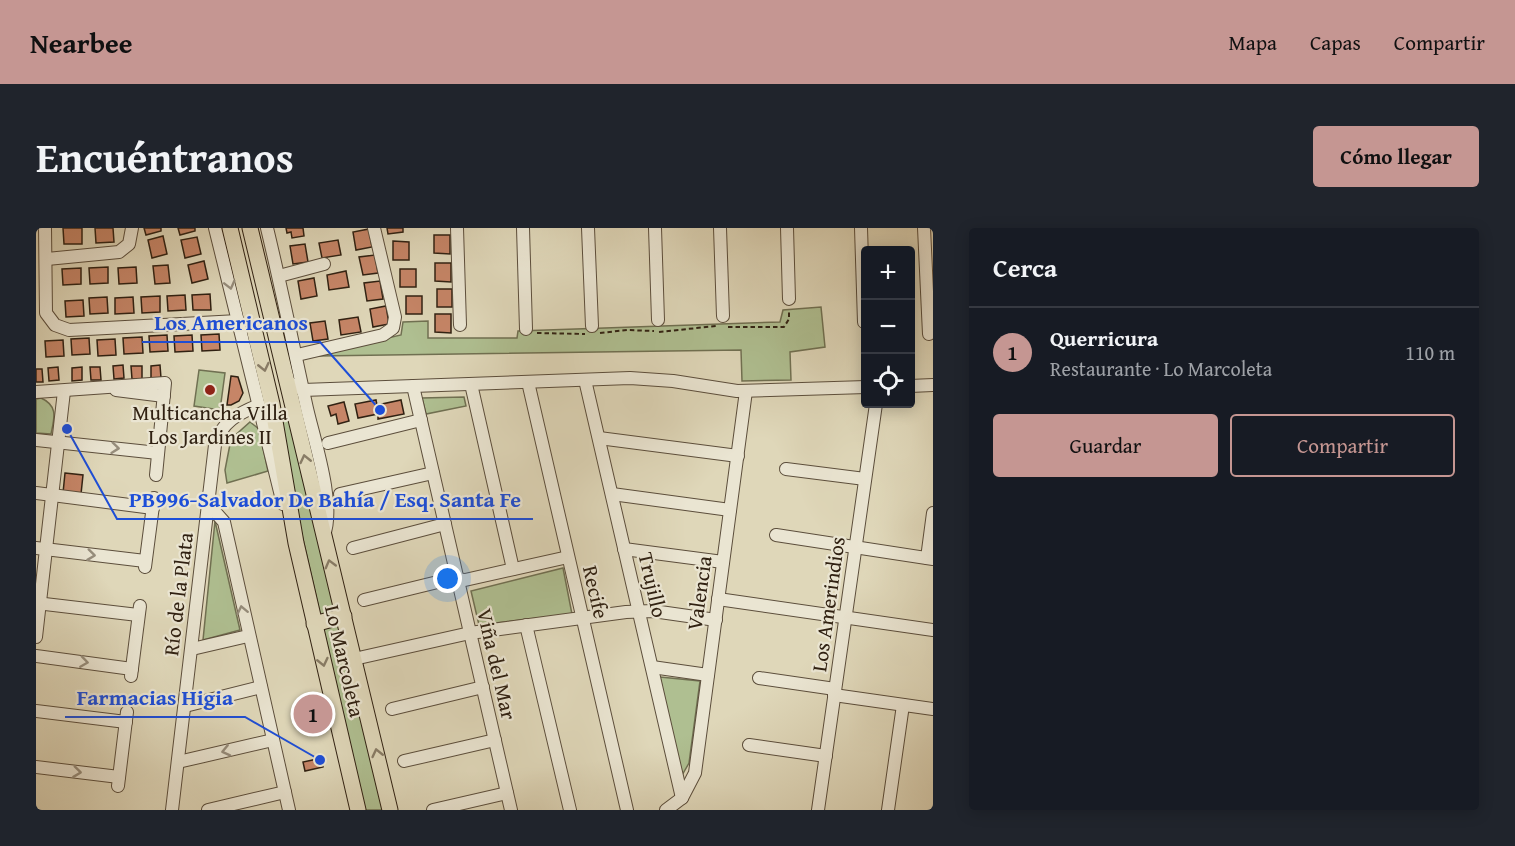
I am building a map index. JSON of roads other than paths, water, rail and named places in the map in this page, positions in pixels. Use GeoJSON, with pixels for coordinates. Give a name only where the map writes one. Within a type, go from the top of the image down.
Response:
{"type":"FeatureCollection","features":[{"type":"Feature","properties":{"kind":"main road","name":"Lo Marcoleta"},"geometry":{"type":"LineString","coordinates":[[230,228],[272,404],[296,543],[358,810]]}},
{"type":"Feature","properties":{"kind":"main road","name":"Lo Marcoleta"},"geometry":{"type":"LineString","coordinates":[[250,228],[390,810]]}},
{"type":"Feature","properties":{"kind":"main road"},"geometry":{"type":"LineString","coordinates":[[296,543],[323,537]]}},
{"type":"Feature","properties":{"kind":"main road"},"geometry":{"type":"LineString","coordinates":[[314,624],[344,616]]}},
{"type":"Feature","properties":{"kind":"street"},"geometry":{"type":"LineString","coordinates":[[45,228],[46,313],[55,325],[64,329],[238,321]]}},
{"type":"Feature","properties":{"kind":"street"},"geometry":{"type":"LineString","coordinates":[[47,259],[118,252],[129,244],[132,228]]}},
{"type":"Feature","properties":{"kind":"street","name":"Lo Marcoleta"},"geometry":{"type":"LineString","coordinates":[[216,228],[284,504],[294,522]]}},
{"type":"Feature","properties":{"kind":"street","name":"Lo Marcoleta"},"geometry":{"type":"LineString","coordinates":[[267,228],[297,355],[328,518],[323,537]]}},
{"type":"Feature","properties":{"kind":"street"},"geometry":{"type":"LineString","coordinates":[[297,355],[383,335],[393,328],[395,316],[374,228]]}},
{"type":"Feature","properties":{"kind":"street"},"geometry":{"type":"LineString","coordinates":[[457,228],[460,325]]}},
{"type":"Feature","properties":{"kind":"street"},"geometry":{"type":"LineString","coordinates":[[523,228],[526,329]]}},
{"type":"Feature","properties":{"kind":"street"},"geometry":{"type":"LineString","coordinates":[[588,228],[592,326]]}},
{"type":"Feature","properties":{"kind":"street"},"geometry":{"type":"LineString","coordinates":[[655,228],[658,320]]}},
{"type":"Feature","properties":{"kind":"street"},"geometry":{"type":"LineString","coordinates":[[720,228],[723,316]]}},
{"type":"Feature","properties":{"kind":"street"},"geometry":{"type":"LineString","coordinates":[[787,228],[789,299]]}},
{"type":"Feature","properties":{"kind":"street"},"geometry":{"type":"LineString","coordinates":[[861,228],[863,300]]}},
{"type":"Feature","properties":{"kind":"street"},"geometry":{"type":"LineString","coordinates":[[924,228],[930,305],[929,334]]}},
{"type":"Feature","properties":{"kind":"street"},"geometry":{"type":"LineString","coordinates":[[279,276],[324,264]]}},
{"type":"Feature","properties":{"kind":"street"},"geometry":{"type":"LineString","coordinates":[[286,381],[303,390],[658,379],[746,391],[861,387]]}},
{"type":"Feature","properties":{"kind":"street","name":"Trujillo"},"geometry":{"type":"LineString","coordinates":[[585,380],[682,798]]}},
{"type":"Feature","properties":{"kind":"street","name":"Recife"},"geometry":{"type":"LineString","coordinates":[[528,382],[627,810]]}},
{"type":"Feature","properties":{"kind":"street"},"geometry":{"type":"LineString","coordinates":[[471,384],[513,569]]}},
{"type":"Feature","properties":{"kind":"street"},"geometry":{"type":"LineString","coordinates":[[915,386],[933,385]]}},
{"type":"Feature","properties":{"kind":"street","name":"Viña del Mar"},"geometry":{"type":"LineString","coordinates":[[413,386],[511,810]]}},
{"type":"Feature","properties":{"kind":"street"},"geometry":{"type":"LineString","coordinates":[[36,392],[109,388],[164,390],[156,474]]}},
{"type":"Feature","properties":{"kind":"street"},"geometry":{"type":"LineString","coordinates":[[36,638],[42,549],[54,495],[64,391]]}},
{"type":"Feature","properties":{"kind":"street","name":"Valencia"},"geometry":{"type":"LineString","coordinates":[[682,798],[695,773],[746,391]]}},
{"type":"Feature","properties":{"kind":"street","name":"Río de la Plata"},"geometry":{"type":"LineString","coordinates":[[172,810],[219,433],[234,417],[259,405]]}},
{"type":"Feature","properties":{"kind":"street","name":"Los Amerindios"},"geometry":{"type":"LineString","coordinates":[[818,810],[875,408]]}},
{"type":"Feature","properties":{"kind":"street"},"geometry":{"type":"LineString","coordinates":[[328,443],[421,420]]}},
{"type":"Feature","properties":{"kind":"street"},"geometry":{"type":"LineString","coordinates":[[599,438],[738,456]]}},
{"type":"Feature","properties":{"kind":"street"},"geometry":{"type":"LineString","coordinates":[[36,440],[158,453]]}},
{"type":"Feature","properties":{"kind":"street"},"geometry":{"type":"LineString","coordinates":[[786,469],[866,480]]}},
{"type":"Feature","properties":{"kind":"street"},"geometry":{"type":"LineString","coordinates":[[340,495],[433,473]]}},
{"type":"Feature","properties":{"kind":"street"},"geometry":{"type":"LineString","coordinates":[[36,493],[153,503],[145,564],[42,549]]}},
{"type":"Feature","properties":{"kind":"street"},"geometry":{"type":"LineString","coordinates":[[612,494],[730,510]]}},
{"type":"Feature","properties":{"kind":"street"},"geometry":{"type":"LineString","coordinates":[[209,505],[224,522],[289,810]]}},
{"type":"Feature","properties":{"kind":"street"},"geometry":{"type":"LineString","coordinates":[[776,536],[930,559],[933,513]]}},
{"type":"Feature","properties":{"kind":"street"},"geometry":{"type":"LineString","coordinates":[[352,548],[445,524]]}},
{"type":"Feature","properties":{"kind":"street"},"geometry":{"type":"LineString","coordinates":[[624,549],[723,562]]}},
{"type":"Feature","properties":{"kind":"street"},"geometry":{"type":"LineString","coordinates":[[364,600],[450,579],[465,580],[568,557]]}},
{"type":"Feature","properties":{"kind":"street"},"geometry":{"type":"LineString","coordinates":[[718,599],[933,630]]}},
{"type":"Feature","properties":{"kind":"street"},"geometry":{"type":"LineString","coordinates":[[36,656],[132,673],[139,611],[38,603]]}},
{"type":"Feature","properties":{"kind":"street"},"geometry":{"type":"LineString","coordinates":[[354,659],[470,633],[639,611],[716,620]]}},
{"type":"Feature","properties":{"kind":"street"},"geometry":{"type":"LineString","coordinates":[[526,625],[570,810]]}},
{"type":"Feature","properties":{"kind":"street"},"geometry":{"type":"LineString","coordinates":[[192,649],[248,636]]}},
{"type":"Feature","properties":{"kind":"street"},"geometry":{"type":"LineString","coordinates":[[652,667],[708,675]]}},
{"type":"Feature","properties":{"kind":"street"},"geometry":{"type":"LineString","coordinates":[[759,678],[933,709]]}},
{"type":"Feature","properties":{"kind":"street"},"geometry":{"type":"LineString","coordinates":[[185,706],[261,687]]}},
{"type":"Feature","properties":{"kind":"street"},"geometry":{"type":"LineString","coordinates":[[392,709],[483,687]]}},
{"type":"Feature","properties":{"kind":"street"},"geometry":{"type":"LineString","coordinates":[[888,810],[903,705]]}},
{"type":"Feature","properties":{"kind":"street"},"geometry":{"type":"LineString","coordinates":[[36,711],[126,717],[118,782],[36,767]]}},
{"type":"Feature","properties":{"kind":"street"},"geometry":{"type":"LineString","coordinates":[[178,762],[273,740]]}},
{"type":"Feature","properties":{"kind":"street"},"geometry":{"type":"LineString","coordinates":[[404,761],[495,740]]}},
{"type":"Feature","properties":{"kind":"street"},"geometry":{"type":"LineString","coordinates":[[749,745],[826,756]]}},
{"type":"Feature","properties":{"kind":"street"},"geometry":{"type":"LineString","coordinates":[[208,810],[285,792]]}},
{"type":"Feature","properties":{"kind":"street"},"geometry":{"type":"LineString","coordinates":[[433,810],[507,793]]}},
{"type":"Feature","properties":{"kind":"street"},"geometry":{"type":"LineString","coordinates":[[666,810],[682,798]]}},
{"type":"Feature","properties":{"kind":"place","name":"Multicancha Villa Los Jardines II"},"geometry":{"type":"Point","coordinates":[210,390]}},
{"type":"Feature","properties":{"kind":"place","name":"Los Americanos"},"geometry":{"type":"Point","coordinates":[380,410]}},
{"type":"Feature","properties":{"kind":"place","name":"PB996-Salvador De Bahía / Esq. Santa Fe"},"geometry":{"type":"Point","coordinates":[67,429]}},
{"type":"Feature","properties":{"kind":"place","name":"Querricura"},"geometry":{"type":"Point","coordinates":[313,714]}},
{"type":"Feature","properties":{"kind":"place","name":"Farmacias Higia"},"geometry":{"type":"Point","coordinates":[320,760]}}]}
